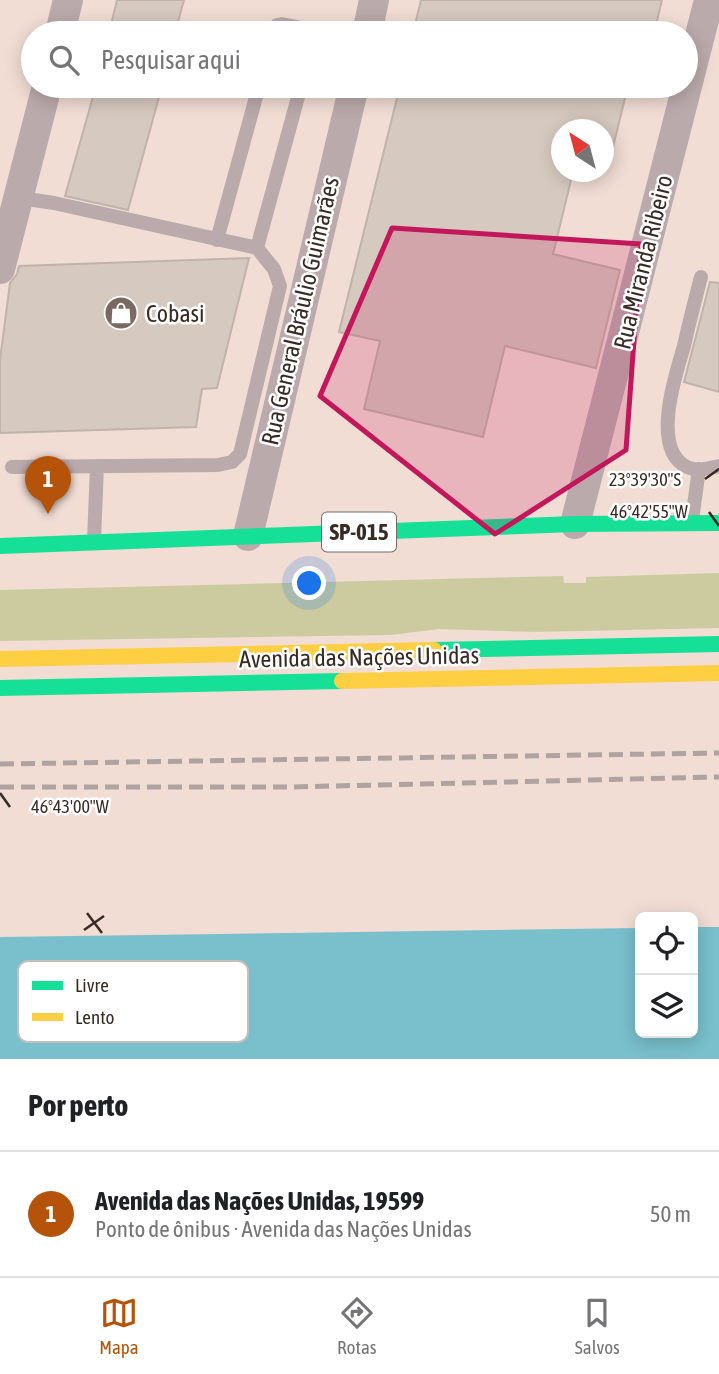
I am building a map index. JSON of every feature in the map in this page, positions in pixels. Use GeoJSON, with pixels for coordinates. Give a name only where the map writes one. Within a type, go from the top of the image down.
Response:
{"type":"FeatureCollection","features":[{"type":"Feature","properties":{"kind":"main road","name":"SP-015"},"geometry":{"type":"LineString","coordinates":[[0,546],[575,524],[719,523]]}},
{"type":"Feature","properties":{"kind":"main road"},"geometry":{"type":"LineString","coordinates":[[0,659],[719,644]]}},
{"type":"Feature","properties":{"kind":"main road","name":"Avenida das Nações Unidas"},"geometry":{"type":"LineString","coordinates":[[0,688],[719,673]]}},
{"type":"Feature","properties":{"kind":"street"},"geometry":{"type":"LineString","coordinates":[[63,21],[68,0]]}},
{"type":"Feature","properties":{"kind":"street"},"geometry":{"type":"LineString","coordinates":[[369,21],[374,0]]}},
{"type":"Feature","properties":{"kind":"street","name":"Rua Miranda Ribeiro"},"geometry":{"type":"LineString","coordinates":[[698,43],[709,0]]}},
{"type":"Feature","properties":{"kind":"street"},"geometry":{"type":"LineString","coordinates":[[0,269],[44,98]]}},
{"type":"Feature","properties":{"kind":"street","name":"Rua General Bráulio Guimarães"},"geometry":{"type":"LineString","coordinates":[[248,536],[351,98]]}},
{"type":"Feature","properties":{"kind":"street","name":"Rua Miranda Ribeiro"},"geometry":{"type":"LineString","coordinates":[[575,524],[684,98]]}},
{"type":"Feature","properties":{"kind":"lane"},"geometry":{"type":"LineString","coordinates":[[217,240],[256,98]]}},
{"type":"Feature","properties":{"kind":"lane"},"geometry":{"type":"LineString","coordinates":[[257,248],[298,98]]}},
{"type":"Feature","properties":{"kind":"lane"},"geometry":{"type":"LineString","coordinates":[[12,467],[218,465],[232,462],[240,454],[280,286],[274,269],[257,248],[54,203],[20,198]]}},
{"type":"Feature","properties":{"kind":"lane"},"geometry":{"type":"LineString","coordinates":[[701,277],[670,399],[668,419],[671,447],[678,459],[687,467],[699,470],[719,466]]}},
{"type":"Feature","properties":{"kind":"lane"},"geometry":{"type":"LineString","coordinates":[[94,542],[97,466]]}},
{"type":"Feature","properties":{"kind":"lane"},"geometry":{"type":"LineString","coordinates":[[691,523],[699,470]]}},
{"type":"Feature","properties":{"kind":"highlighted area"},"geometry":{"type":"Polygon","coordinates":[[[392,228],[641,244],[626,450],[495,534],[320,396],[392,228]]]}},
{"type":"Feature","properties":{"kind":"green space"},"geometry":{"type":"Polygon","coordinates":[[[719,573],[719,628],[535,632],[439,629],[391,635],[0,641],[0,590],[563,576],[564,583],[586,583],[586,577],[719,573]]]}},
{"type":"Feature","properties":{"kind":"water"},"geometry":{"type":"Polygon","coordinates":[[[698,927],[719,927],[719,1059],[0,1059],[0,937],[635,928],[635,1038],[698,1038],[698,927]]]}},
{"type":"Feature","properties":{"kind":"building"},"geometry":{"type":"Polygon","coordinates":[[[117,0],[184,0],[178,21],[112,21],[117,0]]]}},
{"type":"Feature","properties":{"kind":"building"},"geometry":{"type":"Polygon","coordinates":[[[421,0],[662,0],[657,21],[416,21],[421,0]]]}},
{"type":"Feature","properties":{"kind":"building"},"geometry":{"type":"Polygon","coordinates":[[[93,98],[159,98],[128,210],[65,196],[93,98]]]}},
{"type":"Feature","properties":{"kind":"building"},"geometry":{"type":"Polygon","coordinates":[[[397,98],[625,98],[614,143],[614,119],[551,119],[551,182],[571,182],[553,254],[620,270],[596,368],[505,346],[483,437],[364,409],[380,341],[339,332],[397,98]]]}},
{"type":"Feature","properties":{"kind":"building","name":"Cobasi"},"geometry":{"type":"Polygon","coordinates":[[[249,258],[217,388],[202,389],[196,427],[0,433],[0,360],[10,283],[19,266],[249,258]]]}},
{"type":"Feature","properties":{"kind":"building"},"geometry":{"type":"Polygon","coordinates":[[[710,282],[719,283],[719,392],[684,382],[710,282]]]}},
{"type":"Feature","properties":{"kind":"railway"},"geometry":{"type":"LineString","coordinates":[[0,764],[719,753]]}},
{"type":"Feature","properties":{"kind":"railway"},"geometry":{"type":"LineString","coordinates":[[0,787],[291,787],[719,777]]}},
{"type":"Feature","properties":{"kind":"traffic: fast"},"geometry":{"type":"LineString","coordinates":[[0,546],[575,524],[719,523]]}},
{"type":"Feature","properties":{"kind":"traffic: fast"},"geometry":{"type":"LineString","coordinates":[[434,650],[719,644]]}},
{"type":"Feature","properties":{"kind":"traffic: fast"},"geometry":{"type":"LineString","coordinates":[[0,688],[342,681]]}},
{"type":"Feature","properties":{"kind":"traffic: slow"},"geometry":{"type":"LineString","coordinates":[[0,659],[434,650]]}},
{"type":"Feature","properties":{"kind":"traffic: slow"},"geometry":{"type":"LineString","coordinates":[[342,681],[719,673]]}},
{"type":"Feature","properties":{"kind":"place","name":"Cobasi"},"geometry":{"type":"Point","coordinates":[121,313]}},
{"type":"Feature","properties":{"kind":"place","name":"Avenida das Nações Unidas, 19599"},"geometry":{"type":"Point","coordinates":[48,514]}}]}
